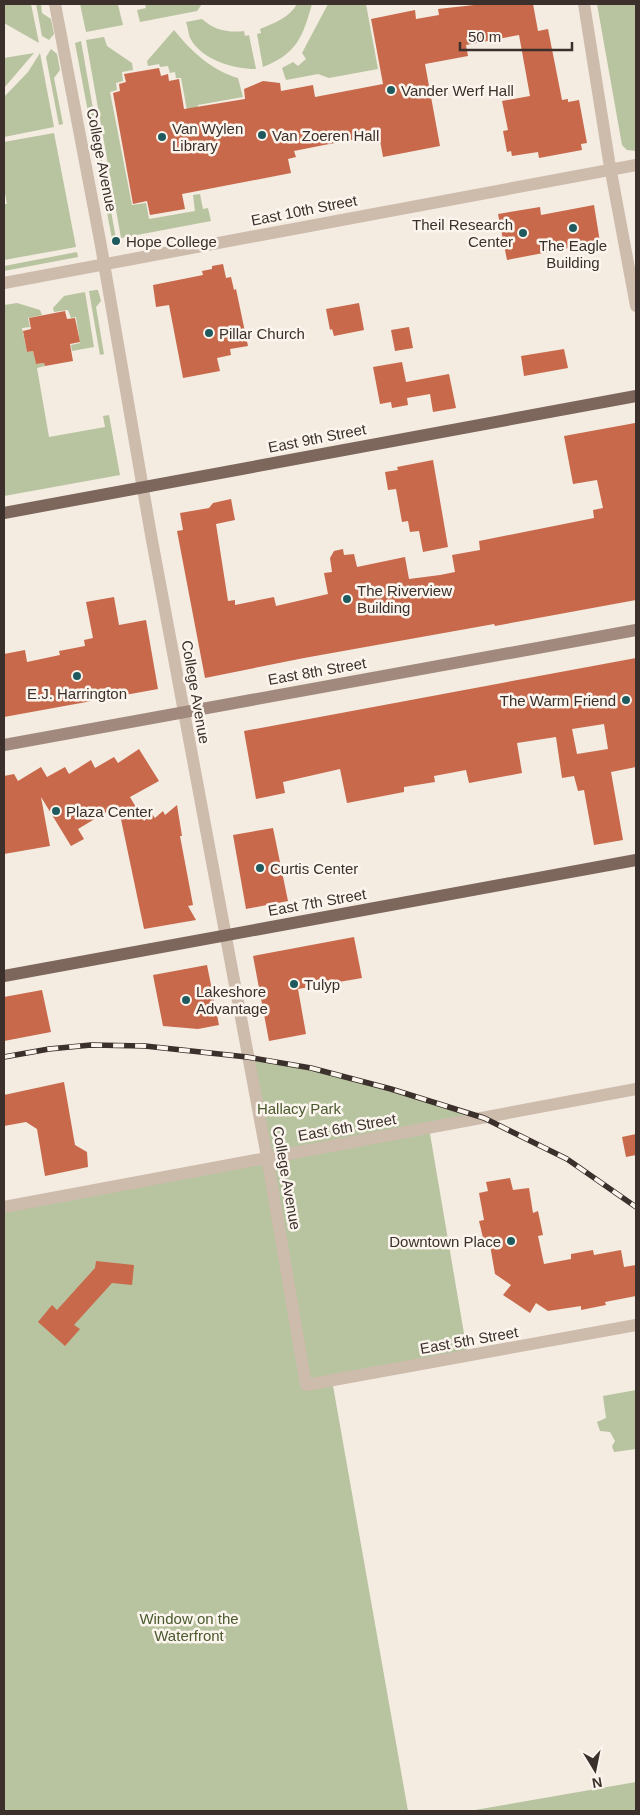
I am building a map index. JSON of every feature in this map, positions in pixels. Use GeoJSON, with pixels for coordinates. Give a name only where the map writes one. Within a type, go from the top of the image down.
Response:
{"type":"FeatureCollection","features":[{"type":"Feature","properties":{"kind":"main road","name":"East 9th Street"},"geometry":{"type":"LineString","coordinates":[[4,513],[636,396]]}},
{"type":"Feature","properties":{"kind":"main road","name":"East 8th Street"},"geometry":{"type":"LineString","coordinates":[[4,745],[636,630]]}},
{"type":"Feature","properties":{"kind":"main road","name":"East 7th Street"},"geometry":{"type":"LineString","coordinates":[[4,976],[636,860]]}},
{"type":"Feature","properties":{"kind":"street","name":"College Avenue"},"geometry":{"type":"LineString","coordinates":[[55,4],[105,264],[183,712],[267,1158],[306,1385]]}},
{"type":"Feature","properties":{"kind":"street"},"geometry":{"type":"LineString","coordinates":[[584,4],[610,170],[636,306]]}},
{"type":"Feature","properties":{"kind":"street","name":"East 10th Street"},"geometry":{"type":"LineString","coordinates":[[4,283],[636,165]]}},
{"type":"Feature","properties":{"kind":"street","name":"East 6th Street"},"geometry":{"type":"LineString","coordinates":[[4,1208],[636,1089]]}},
{"type":"Feature","properties":{"kind":"street","name":"East 5th Street"},"geometry":{"type":"LineString","coordinates":[[306,1385],[636,1325]]}},
{"type":"Feature","properties":{"kind":"green space"},"geometry":{"type":"Polygon","coordinates":[[[4,4],[31,4],[39,43],[4,23],[4,4]]]}},
{"type":"Feature","properties":{"kind":"green space"},"geometry":{"type":"Polygon","coordinates":[[[36,4],[41,4],[42,13],[51,19],[54,34],[49,40],[42,36],[36,4]]]}},
{"type":"Feature","properties":{"kind":"green space"},"geometry":{"type":"Polygon","coordinates":[[[80,4],[118,5],[123,25],[86,32],[80,4]]]}},
{"type":"Feature","properties":{"kind":"green space"},"geometry":{"type":"Polygon","coordinates":[[[145,4],[202,4],[197,11],[140,22],[137,10],[146,8],[145,4]]]}},
{"type":"Feature","properties":{"kind":"green space"},"geometry":{"type":"Polygon","coordinates":[[[297,4],[312,4],[302,35],[284,56],[263,67],[257,34],[261,33],[260,29],[290,13],[297,4]]]}},
{"type":"Feature","properties":{"kind":"green space"},"geometry":{"type":"Polygon","coordinates":[[[328,4],[366,4],[378,69],[329,78],[318,74],[286,80],[282,68],[293,62],[298,66],[306,59],[302,53],[328,4]]]}},
{"type":"Feature","properties":{"kind":"green space"},"geometry":{"type":"Polygon","coordinates":[[[597,4],[636,4],[636,151],[627,150],[622,145],[597,4]]]}},
{"type":"Feature","properties":{"kind":"green space"},"geometry":{"type":"Polygon","coordinates":[[[202,19],[216,28],[232,32],[244,31],[245,36],[249,35],[256,69],[247,69],[219,62],[195,46],[190,38],[186,22],[202,19]]]}},
{"type":"Feature","properties":{"kind":"green space"},"geometry":{"type":"Polygon","coordinates":[[[174,30],[188,46],[211,65],[228,75],[238,78],[243,97],[198,105],[197,109],[187,110],[181,78],[176,78],[175,72],[170,73],[168,66],[160,67],[159,64],[148,66],[147,61],[174,30]]]}},
{"type":"Feature","properties":{"kind":"green space"},"geometry":{"type":"Polygon","coordinates":[[[104,37],[107,46],[132,63],[133,70],[122,72],[123,81],[116,83],[117,90],[110,92],[132,205],[146,203],[149,219],[195,211],[193,195],[200,194],[203,209],[208,208],[211,221],[121,238],[86,40],[104,37]]]}},
{"type":"Feature","properties":{"kind":"green space"},"geometry":{"type":"Polygon","coordinates":[[[81,41],[116,239],[112,239],[75,43],[81,41]]]}},
{"type":"Feature","properties":{"kind":"green space"},"geometry":{"type":"Polygon","coordinates":[[[51,49],[57,54],[60,70],[54,78],[63,124],[59,125],[46,57],[51,49]]]}},
{"type":"Feature","properties":{"kind":"green space"},"geometry":{"type":"Polygon","coordinates":[[[34,53],[4,88],[4,58],[34,53]]]}},
{"type":"Feature","properties":{"kind":"green space"},"geometry":{"type":"Polygon","coordinates":[[[40,53],[54,127],[4,137],[4,97],[28,72],[40,53]]]}},
{"type":"Feature","properties":{"kind":"green space"},"geometry":{"type":"Polygon","coordinates":[[[54,133],[76,247],[4,260],[4,204],[7,204],[4,188],[4,142],[54,133]]]}},
{"type":"Feature","properties":{"kind":"green space"},"geometry":{"type":"Polygon","coordinates":[[[77,252],[78,257],[4,271],[4,266],[77,252]]]}},
{"type":"Feature","properties":{"kind":"green space"},"geometry":{"type":"Polygon","coordinates":[[[98,290],[101,301],[96,307],[104,354],[100,355],[89,291],[98,290]]]}},
{"type":"Feature","properties":{"kind":"green space"},"geometry":{"type":"Polygon","coordinates":[[[85,292],[94,347],[72,351],[71,345],[80,343],[76,317],[71,318],[68,310],[54,312],[53,308],[64,296],[85,292]]]}},
{"type":"Feature","properties":{"kind":"green space"},"geometry":{"type":"Polygon","coordinates":[[[17,303],[40,310],[42,315],[28,318],[30,327],[22,328],[27,352],[33,351],[36,364],[44,363],[45,366],[37,368],[49,437],[105,427],[103,416],[109,415],[120,475],[4,496],[4,305],[17,303]]]}},
{"type":"Feature","properties":{"kind":"green space","name":"Hallacy Park"},"geometry":{"type":"Polygon","coordinates":[[[247,1057],[311,1068],[391,1089],[478,1118],[267,1155],[247,1057]]]}},
{"type":"Feature","properties":{"kind":"green space","name":"Window on the Waterfront"},"geometry":{"type":"Polygon","coordinates":[[[429,1128],[468,1357],[332,1380],[408,1811],[4,1811],[4,1207],[429,1128]]]}},
{"type":"Feature","properties":{"kind":"green space"},"geometry":{"type":"Polygon","coordinates":[[[636,1390],[636,1449],[614,1452],[612,1446],[615,1441],[610,1432],[600,1431],[597,1422],[606,1418],[603,1396],[636,1390]]]}},
{"type":"Feature","properties":{"kind":"green space"},"geometry":{"type":"Polygon","coordinates":[[[636,1782],[636,1811],[469,1811],[636,1782]]]}},
{"type":"Feature","properties":{"kind":"building"},"geometry":{"type":"Polygon","coordinates":[[[483,4],[533,4],[538,31],[548,29],[562,100],[568,99],[568,102],[579,100],[587,143],[581,144],[582,150],[539,158],[538,152],[512,156],[511,151],[507,152],[503,131],[508,130],[502,101],[530,96],[519,35],[466,45],[468,56],[425,64],[440,146],[383,157],[379,135],[324,145],[294,151],[296,157],[288,159],[291,173],[182,194],[185,209],[150,215],[147,201],[133,204],[113,93],[120,91],[119,84],[126,82],[124,74],[159,68],[161,76],[168,74],[169,81],[179,79],[184,109],[245,99],[244,89],[263,81],[280,83],[281,91],[313,85],[315,97],[383,84],[371,19],[415,10],[416,19],[439,15],[438,9],[483,4]]]}},
{"type":"Feature","properties":{"kind":"building"},"geometry":{"type":"Polygon","coordinates":[[[594,205],[600,242],[507,260],[498,214],[540,207],[541,215],[594,205]]]}},
{"type":"Feature","properties":{"kind":"building","name":"Pillar Church"},"geometry":{"type":"Polygon","coordinates":[[[223,264],[226,278],[231,277],[234,290],[236,289],[248,346],[230,349],[231,355],[217,358],[220,371],[183,378],[169,305],[156,307],[153,285],[203,275],[202,271],[212,269],[212,266],[223,264]]]}},
{"type":"Feature","properties":{"kind":"building"},"geometry":{"type":"Polygon","coordinates":[[[359,303],[364,330],[334,336],[332,329],[330,330],[326,309],[359,303]]]}},
{"type":"Feature","properties":{"kind":"building"},"geometry":{"type":"Polygon","coordinates":[[[65,311],[67,319],[75,318],[80,342],[70,344],[73,361],[45,366],[44,363],[36,364],[33,351],[27,352],[23,331],[31,329],[29,318],[65,311]]]}},
{"type":"Feature","properties":{"kind":"building"},"geometry":{"type":"Polygon","coordinates":[[[409,327],[413,348],[395,351],[391,330],[409,327]]]}},
{"type":"Feature","properties":{"kind":"building"},"geometry":{"type":"Polygon","coordinates":[[[564,349],[568,368],[524,376],[521,356],[564,349]]]}},
{"type":"Feature","properties":{"kind":"building"},"geometry":{"type":"Polygon","coordinates":[[[402,362],[406,382],[449,374],[456,408],[433,412],[430,394],[407,398],[408,405],[392,408],[391,402],[380,404],[373,367],[402,362]]]}},
{"type":"Feature","properties":{"kind":"building"},"geometry":{"type":"Polygon","coordinates":[[[635,423],[636,600],[304,658],[205,678],[177,531],[183,530],[180,513],[209,508],[213,503],[231,499],[235,520],[216,524],[228,601],[235,600],[235,605],[274,597],[276,606],[328,594],[324,573],[332,572],[330,558],[334,551],[343,549],[344,555],[354,554],[357,567],[405,557],[409,579],[440,575],[455,572],[452,555],[480,550],[479,541],[594,518],[593,510],[603,508],[597,480],[573,484],[564,436],[635,423]]]}},
{"type":"Feature","properties":{"kind":"building"},"geometry":{"type":"Polygon","coordinates":[[[433,460],[448,547],[423,552],[419,531],[410,532],[408,521],[402,522],[396,489],[388,490],[385,472],[398,470],[397,467],[433,460]]]}},
{"type":"Feature","properties":{"kind":"building"},"geometry":{"type":"Polygon","coordinates":[[[114,597],[119,625],[146,620],[158,689],[4,717],[4,654],[25,650],[27,662],[60,655],[59,651],[85,646],[84,640],[93,638],[86,602],[114,597]]]}},
{"type":"Feature","properties":{"kind":"building"},"geometry":{"type":"Polygon","coordinates":[[[636,658],[636,767],[611,772],[623,840],[594,845],[584,790],[578,791],[574,776],[562,778],[556,737],[517,743],[522,773],[469,783],[466,770],[434,776],[435,782],[404,787],[404,792],[347,803],[340,769],[283,782],[285,793],[256,799],[244,731],[636,658]],[[604,724],[572,729],[577,754],[608,749],[604,724]]]}},
{"type":"Feature","properties":{"kind":"building"},"geometry":{"type":"Polygon","coordinates":[[[139,749],[159,781],[130,797],[144,821],[152,814],[155,818],[163,811],[165,815],[177,805],[182,836],[180,836],[193,905],[188,906],[196,920],[144,929],[118,805],[78,829],[84,839],[71,846],[41,797],[50,846],[4,854],[4,776],[14,774],[18,781],[41,767],[47,777],[65,767],[69,774],[91,760],[95,768],[114,757],[118,763],[139,749]]]}},
{"type":"Feature","properties":{"kind":"building","name":"Curtis Center"},"geometry":{"type":"Polygon","coordinates":[[[273,828],[288,901],[246,909],[233,835],[273,828]]]}},
{"type":"Feature","properties":{"kind":"building","name":"Tulyp"},"geometry":{"type":"Polygon","coordinates":[[[354,937],[362,978],[298,989],[306,1034],[269,1041],[253,956],[354,937]]]}},
{"type":"Feature","properties":{"kind":"building","name":"Lakeshore Advantage"},"geometry":{"type":"Polygon","coordinates":[[[207,965],[219,1025],[198,1029],[163,1026],[153,975],[207,965]]]}},
{"type":"Feature","properties":{"kind":"building"},"geometry":{"type":"Polygon","coordinates":[[[42,990],[51,1032],[4,1041],[4,997],[42,990]]]}},
{"type":"Feature","properties":{"kind":"building"},"geometry":{"type":"Polygon","coordinates":[[[64,1082],[75,1145],[87,1152],[88,1167],[45,1176],[37,1129],[26,1122],[4,1126],[4,1095],[64,1082]]]}},
{"type":"Feature","properties":{"kind":"building"},"geometry":{"type":"Polygon","coordinates":[[[636,1134],[636,1155],[626,1157],[622,1137],[636,1134]]]}},
{"type":"Feature","properties":{"kind":"building","name":"Downtown Place"},"geometry":{"type":"Polygon","coordinates":[[[510,1178],[513,1190],[529,1188],[533,1213],[538,1211],[543,1235],[538,1236],[544,1264],[571,1259],[571,1254],[593,1250],[594,1255],[621,1250],[624,1267],[636,1265],[636,1296],[605,1302],[606,1305],[581,1310],[581,1306],[548,1311],[536,1303],[530,1313],[503,1295],[511,1285],[495,1274],[490,1245],[485,1246],[479,1221],[484,1220],[479,1193],[488,1191],[486,1182],[510,1178]]]}},
{"type":"Feature","properties":{"kind":"building"},"geometry":{"type":"Polygon","coordinates":[[[96,1261],[134,1265],[132,1285],[112,1283],[74,1325],[80,1329],[65,1346],[38,1322],[52,1305],[57,1310],[95,1268],[96,1261]]]}},
{"type":"Feature","properties":{"kind":"railway"},"geometry":{"type":"LineString","coordinates":[[4,1057],[49,1049],[91,1045],[145,1046],[247,1057],[311,1068],[391,1089],[484,1118],[567,1159],[636,1207]]}},
{"type":"Feature","properties":{"kind":"place","name":"Vander Werf Hall"},"geometry":{"type":"Point","coordinates":[391,90]}},
{"type":"Feature","properties":{"kind":"place","name":"Van Zoeren Hall"},"geometry":{"type":"Point","coordinates":[262,135]}},
{"type":"Feature","properties":{"kind":"place","name":"Van Wylen Library"},"geometry":{"type":"Point","coordinates":[162,137]}},
{"type":"Feature","properties":{"kind":"place","name":"The Eagle Building"},"geometry":{"type":"Point","coordinates":[573,228]}},
{"type":"Feature","properties":{"kind":"place","name":"Theil Research Center"},"geometry":{"type":"Point","coordinates":[523,233]}},
{"type":"Feature","properties":{"kind":"place","name":"Hope College"},"geometry":{"type":"Point","coordinates":[116,241]}},
{"type":"Feature","properties":{"kind":"place","name":"Pillar Church"},"geometry":{"type":"Point","coordinates":[209,333]}},
{"type":"Feature","properties":{"kind":"place","name":"The Riverview Building"},"geometry":{"type":"Point","coordinates":[347,599]}},
{"type":"Feature","properties":{"kind":"place","name":"E.J. Harrington"},"geometry":{"type":"Point","coordinates":[77,676]}},
{"type":"Feature","properties":{"kind":"place","name":"The Warm Friend"},"geometry":{"type":"Point","coordinates":[626,700]}},
{"type":"Feature","properties":{"kind":"place","name":"Plaza Center"},"geometry":{"type":"Point","coordinates":[56,811]}},
{"type":"Feature","properties":{"kind":"place","name":"Curtis Center"},"geometry":{"type":"Point","coordinates":[260,868]}},
{"type":"Feature","properties":{"kind":"place","name":"Tulyp"},"geometry":{"type":"Point","coordinates":[294,984]}},
{"type":"Feature","properties":{"kind":"place","name":"Lakeshore Advantage"},"geometry":{"type":"Point","coordinates":[186,1000]}},
{"type":"Feature","properties":{"kind":"place","name":"Downtown Place"},"geometry":{"type":"Point","coordinates":[511,1241]}}]}
